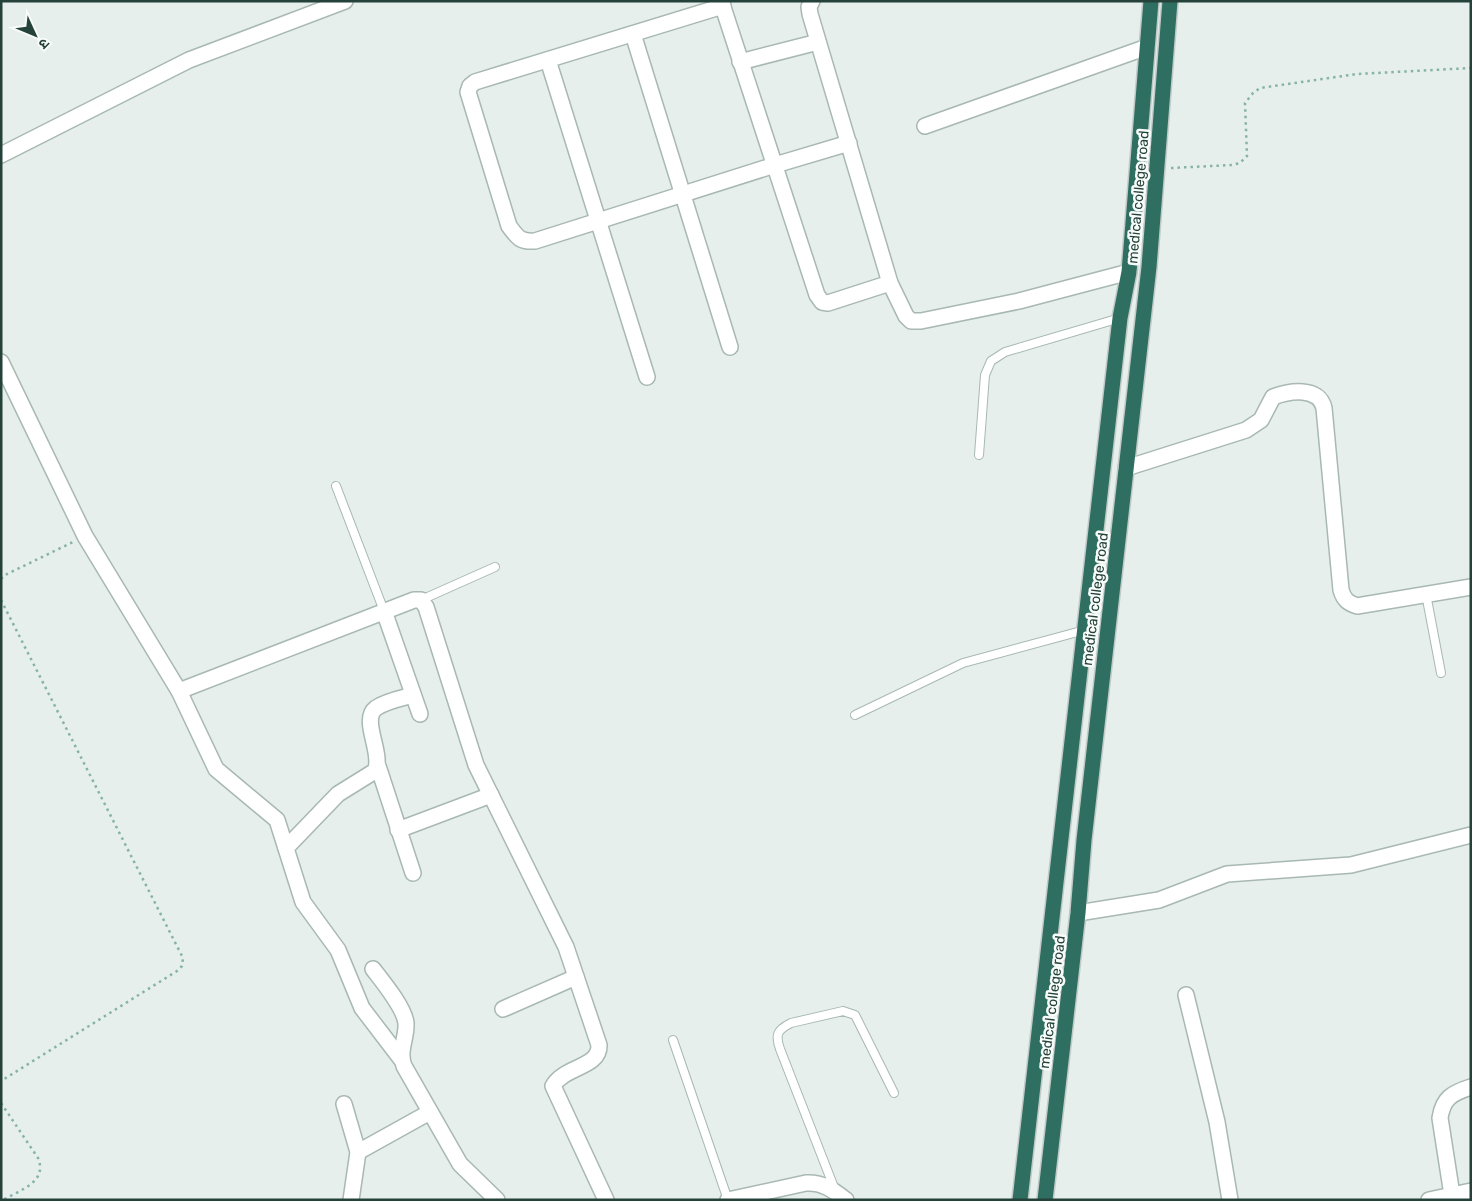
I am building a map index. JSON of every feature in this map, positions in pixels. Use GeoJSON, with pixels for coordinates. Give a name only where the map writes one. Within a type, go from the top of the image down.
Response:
{"type":"FeatureCollection","features":[{"type":"Feature","properties":{"kind":"highway"},"geometry":{"type":"LineString","coordinates":[[1020,1200],[1120,318],[1129,272],[1151,1]]}},
{"type":"Feature","properties":{"kind":"highway","name":"medical college road"},"geometry":{"type":"LineString","coordinates":[[1044,1200],[1078,913],[1084,840],[1152,229],[1170,1]]}},
{"type":"Feature","properties":{"kind":"highway"},"geometry":{"type":"LineString","coordinates":[[1132,231],[1152,229]]}},
{"type":"Feature","properties":{"kind":"street"},"geometry":{"type":"LineString","coordinates":[[1,155],[189,60],[319,6],[345,1]]}},
{"type":"Feature","properties":{"kind":"street"},"geometry":{"type":"LineString","coordinates":[[812,1],[809,8],[810,14],[890,283],[906,316],[911,321],[921,322],[1019,301],[1129,272]]}},
{"type":"Feature","properties":{"kind":"street"},"geometry":{"type":"LineString","coordinates":[[849,144],[775,165],[535,241],[526,242],[518,237],[509,226],[468,92],[470,86],[475,82],[633,34],[722,4],[740,62],[775,165],[817,295],[822,302],[828,303],[890,283]]}},
{"type":"Feature","properties":{"kind":"street"},"geometry":{"type":"LineString","coordinates":[[633,34],[730,346]]}},
{"type":"Feature","properties":{"kind":"street"},"geometry":{"type":"LineString","coordinates":[[740,62],[818,42]]}},
{"type":"Feature","properties":{"kind":"street"},"geometry":{"type":"LineString","coordinates":[[925,126],[1147,47]]}},
{"type":"Feature","properties":{"kind":"street"},"geometry":{"type":"LineString","coordinates":[[548,60],[647,377]]}},
{"type":"Feature","properties":{"kind":"street"},"geometry":{"type":"LineString","coordinates":[[1,362],[85,536],[178,691],[216,769],[277,820],[303,902],[338,950],[362,1008],[401,1059],[460,1164],[497,1200]]}},
{"type":"Feature","properties":{"kind":"street"},"geometry":{"type":"LineString","coordinates":[[1126,468],[1246,430],[1261,420],[1273,397],[1281,394],[1310,392],[1323,401],[1341,590],[1344,598],[1349,603],[1358,606],[1471,587]]}},
{"type":"Feature","properties":{"kind":"street"},"geometry":{"type":"LineString","coordinates":[[178,691],[414,600],[420,600],[426,606],[473,757],[566,947],[599,1045],[599,1051],[595,1058],[561,1075],[553,1086],[606,1200]]}},
{"type":"Feature","properties":{"kind":"street"},"geometry":{"type":"LineString","coordinates":[[384,611],[420,714]]}},
{"type":"Feature","properties":{"kind":"street"},"geometry":{"type":"LineString","coordinates":[[413,695],[379,706],[371,714],[370,721],[378,766],[413,873]]}},
{"type":"Feature","properties":{"kind":"street"},"geometry":{"type":"LineString","coordinates":[[286,848],[338,794],[375,772],[378,766]]}},
{"type":"Feature","properties":{"kind":"street"},"geometry":{"type":"LineString","coordinates":[[398,830],[491,795]]}},
{"type":"Feature","properties":{"kind":"street"},"geometry":{"type":"LineString","coordinates":[[1078,913],[1159,900],[1227,874],[1351,865],[1471,835]]}},
{"type":"Feature","properties":{"kind":"street"},"geometry":{"type":"LineString","coordinates":[[373,969],[402,1012],[405,1020],[406,1029],[401,1049],[401,1059]]}},
{"type":"Feature","properties":{"kind":"street"},"geometry":{"type":"LineString","coordinates":[[502,1009],[576,977]]}},
{"type":"Feature","properties":{"kind":"street"},"geometry":{"type":"LineString","coordinates":[[1186,995],[1217,1122],[1230,1200]]}},
{"type":"Feature","properties":{"kind":"street"},"geometry":{"type":"LineString","coordinates":[[1452,1195],[1440,1118],[1442,1108],[1447,1099],[1456,1092],[1471,1087]]}},
{"type":"Feature","properties":{"kind":"street"},"geometry":{"type":"LineString","coordinates":[[344,1104],[358,1152],[351,1200]]}},
{"type":"Feature","properties":{"kind":"street"},"geometry":{"type":"LineString","coordinates":[[358,1152],[430,1112]]}},
{"type":"Feature","properties":{"kind":"street"},"geometry":{"type":"LineString","coordinates":[[728,1200],[806,1183],[822,1184],[841,1196]]}},
{"type":"Feature","properties":{"kind":"street"},"geometry":{"type":"LineString","coordinates":[[1429,1200],[1471,1190]]}},
{"type":"Feature","properties":{"kind":"lane"},"geometry":{"type":"LineString","coordinates":[[979,455],[985,375],[992,361],[1005,352],[1120,318]]}},
{"type":"Feature","properties":{"kind":"lane"},"geometry":{"type":"LineString","coordinates":[[336,486],[384,611]]}},
{"type":"Feature","properties":{"kind":"lane"},"geometry":{"type":"LineString","coordinates":[[420,600],[495,567]]}},
{"type":"Feature","properties":{"kind":"lane"},"geometry":{"type":"LineString","coordinates":[[1426,594],[1441,673]]}},
{"type":"Feature","properties":{"kind":"lane"},"geometry":{"type":"LineString","coordinates":[[855,715],[963,663],[1085,630]]}},
{"type":"Feature","properties":{"kind":"lane"},"geometry":{"type":"LineString","coordinates":[[841,1196],[780,1049],[777,1040],[778,1033],[783,1027],[791,1023],[843,1010],[855,1015],[894,1093]]}},
{"type":"Feature","properties":{"kind":"lane"},"geometry":{"type":"LineString","coordinates":[[674,1040],[728,1200]]}},
{"type":"Feature","properties":{"kind":"path"},"geometry":{"type":"LineString","coordinates":[[1157,169],[1240,163],[1247,156],[1245,103],[1260,88],[1357,74],[1471,68]]}},
{"type":"Feature","properties":{"kind":"path"},"geometry":{"type":"LineString","coordinates":[[1,579],[5,575],[85,536]]}},
{"type":"Feature","properties":{"kind":"path"},"geometry":{"type":"LineString","coordinates":[[1,600],[183,958],[182,966],[178,971],[1,1081]]}},
{"type":"Feature","properties":{"kind":"path"},"geometry":{"type":"LineString","coordinates":[[1,1103],[38,1158],[41,1166],[40,1174],[36,1180],[3,1200]]}}]}
